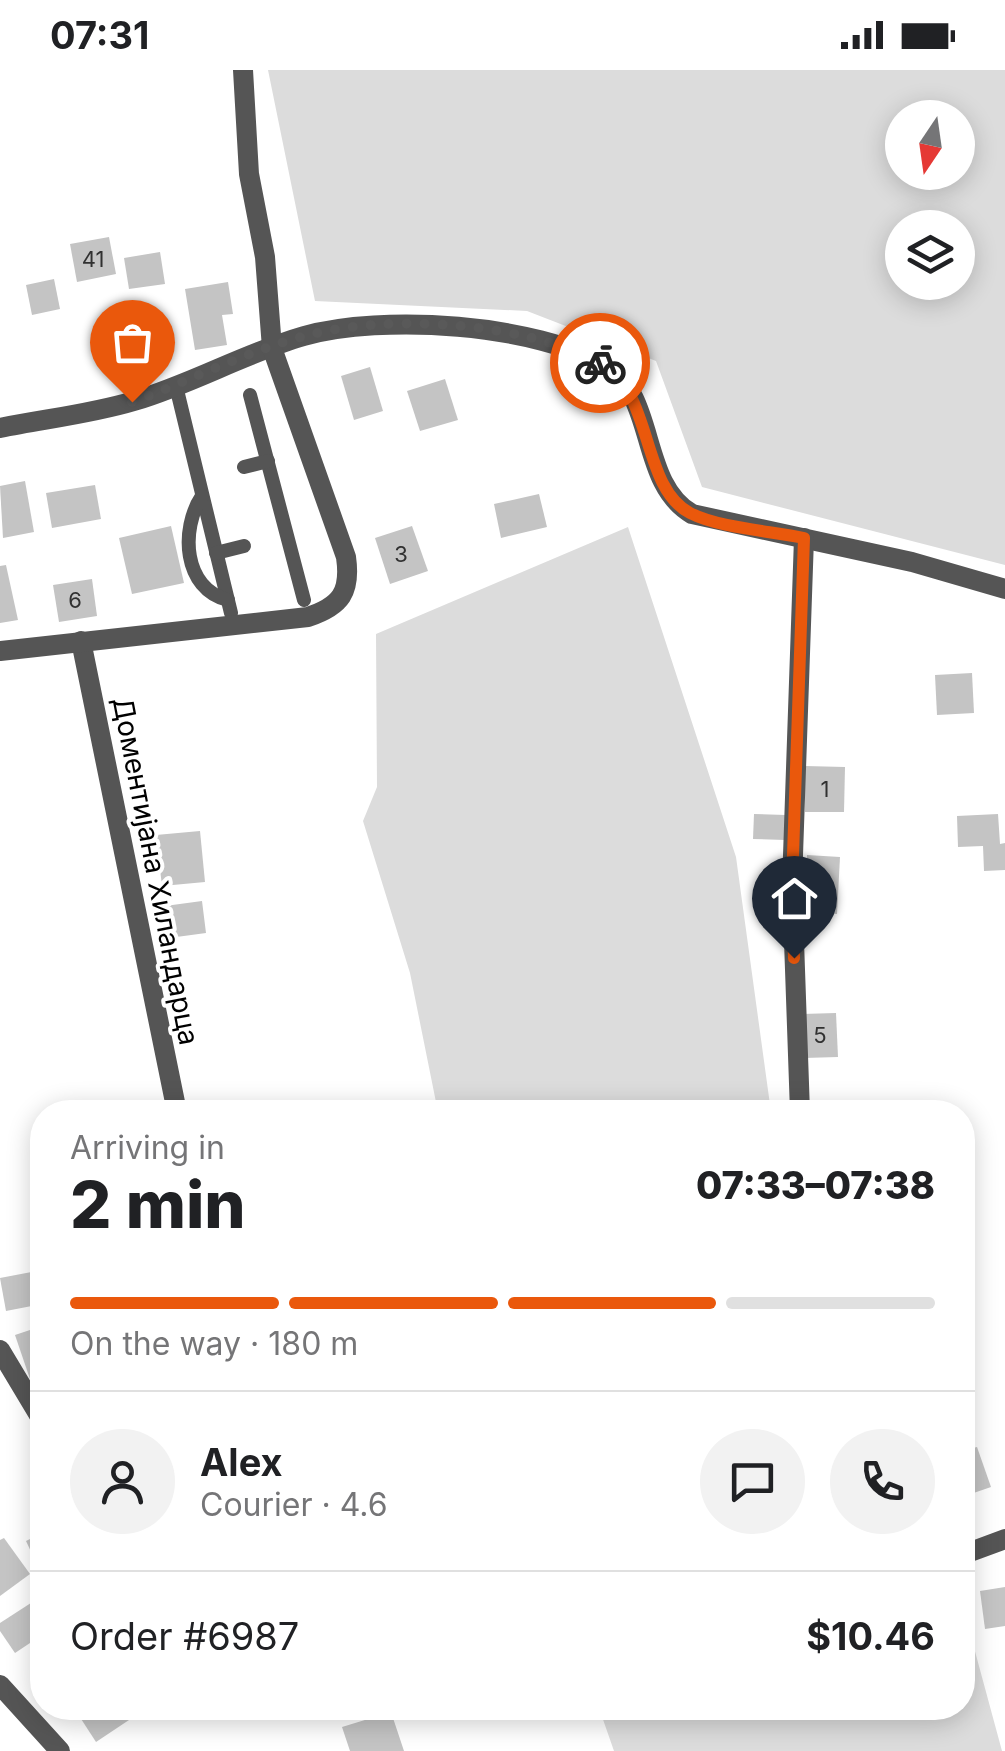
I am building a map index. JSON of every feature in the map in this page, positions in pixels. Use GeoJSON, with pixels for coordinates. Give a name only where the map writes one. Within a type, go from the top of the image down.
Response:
{"type":"FeatureCollection","features":[{"type":"Feature","properties":{"kind":"street"},"geometry":{"type":"LineString","coordinates":[[0,651],[308,617],[325,612],[346,593],[350,579],[346,557],[272,348],[265,257],[249,174],[243,70]]}},
{"type":"Feature","properties":{"kind":"street"},"geometry":{"type":"LineString","coordinates":[[0,428],[132,402],[272,348],[332,330],[395,323],[488,330],[593,359],[623,382],[660,473],[684,510],[703,518],[912,562],[1005,589]]}},
{"type":"Feature","properties":{"kind":"street"},"geometry":{"type":"LineString","coordinates":[[800,1100],[792,884],[804,538]]}},
{"type":"Feature","properties":{"kind":"street","name":"Доментијана Хиландарца"},"geometry":{"type":"LineString","coordinates":[[81,641],[175,1100]]}},
{"type":"Feature","properties":{"kind":"street"},"geometry":{"type":"LineString","coordinates":[[0,1350],[30,1400]]}},
{"type":"Feature","properties":{"kind":"street"},"geometry":{"type":"LineString","coordinates":[[975,1549],[1005,1539]]}},
{"type":"Feature","properties":{"kind":"street"},"geometry":{"type":"LineString","coordinates":[[0,1685],[30,1718]]}},
{"type":"Feature","properties":{"kind":"street"},"geometry":{"type":"LineString","coordinates":[[32,1720],[60,1751]]}},
{"type":"Feature","properties":{"kind":"lane"},"geometry":{"type":"LineString","coordinates":[[176,386],[229,606],[200,586],[191,558],[186,532],[191,512],[202,496]]}},
{"type":"Feature","properties":{"kind":"lane"},"geometry":{"type":"LineString","coordinates":[[250,395],[304,600]]}},
{"type":"Feature","properties":{"kind":"lane"},"geometry":{"type":"LineString","coordinates":[[244,467],[268,461]]}},
{"type":"Feature","properties":{"kind":"lane"},"geometry":{"type":"LineString","coordinates":[[216,553],[244,546]]}},
{"type":"Feature","properties":{"kind":"shaded area"},"geometry":{"type":"Polygon","coordinates":[[[268,70],[1005,70],[1005,565],[702,487],[656,361],[527,311],[315,301],[268,70]]]}},
{"type":"Feature","properties":{"kind":"shaded area"},"geometry":{"type":"Polygon","coordinates":[[[628,527],[736,857],[769,1100],[436,1100],[410,973],[363,821],[377,787],[376,634],[628,527]]]}},
{"type":"Feature","properties":{"kind":"shaded area"},"geometry":{"type":"Polygon","coordinates":[[[975,1651],[1002,1751],[614,1751],[603,1720],[975,1720],[975,1651]]]}},
{"type":"Feature","properties":{"kind":"building"},"geometry":{"type":"Polygon","coordinates":[[[109,237],[116,274],[77,282],[70,244],[109,237]]]}},
{"type":"Feature","properties":{"kind":"building"},"geometry":{"type":"Polygon","coordinates":[[[160,252],[165,284],[129,289],[124,258],[160,252]]]}},
{"type":"Feature","properties":{"kind":"building"},"geometry":{"type":"Polygon","coordinates":[[[54,279],[60,309],[32,315],[26,285],[54,279]]]}},
{"type":"Feature","properties":{"kind":"building"},"geometry":{"type":"Polygon","coordinates":[[[228,282],[233,314],[222,315],[227,345],[195,350],[185,289],[228,282]]]}},
{"type":"Feature","properties":{"kind":"building"},"geometry":{"type":"Polygon","coordinates":[[[370,367],[383,411],[354,420],[341,376],[370,367]]]}},
{"type":"Feature","properties":{"kind":"building"},"geometry":{"type":"Polygon","coordinates":[[[445,379],[458,420],[420,431],[407,391],[445,379]]]}},
{"type":"Feature","properties":{"kind":"building"},"geometry":{"type":"Polygon","coordinates":[[[25,481],[34,532],[3,538],[0,486],[25,481]]]}},
{"type":"Feature","properties":{"kind":"building"},"geometry":{"type":"Polygon","coordinates":[[[95,485],[101,519],[52,528],[46,493],[95,485]]]}},
{"type":"Feature","properties":{"kind":"building"},"geometry":{"type":"Polygon","coordinates":[[[539,494],[547,527],[501,538],[494,504],[539,494]]]}},
{"type":"Feature","properties":{"kind":"building"},"geometry":{"type":"Polygon","coordinates":[[[171,526],[184,583],[132,594],[119,538],[171,526]]]}},
{"type":"Feature","properties":{"kind":"building"},"geometry":{"type":"Polygon","coordinates":[[[412,526],[428,571],[390,584],[375,538],[412,526]]]}},
{"type":"Feature","properties":{"kind":"building"},"geometry":{"type":"Polygon","coordinates":[[[6,565],[18,620],[0,623],[0,566],[6,565]]]}},
{"type":"Feature","properties":{"kind":"building"},"geometry":{"type":"Polygon","coordinates":[[[92,579],[97,616],[59,622],[53,585],[92,579]]]}},
{"type":"Feature","properties":{"kind":"building"},"geometry":{"type":"Polygon","coordinates":[[[972,673],[974,713],[937,715],[935,675],[972,673]]]}},
{"type":"Feature","properties":{"kind":"building"},"geometry":{"type":"Polygon","coordinates":[[[805,766],[845,767],[844,812],[805,812],[805,766]]]}},
{"type":"Feature","properties":{"kind":"building"},"geometry":{"type":"Polygon","coordinates":[[[754,814],[786,815],[785,840],[753,839],[754,814]]]}},
{"type":"Feature","properties":{"kind":"building"},"geometry":{"type":"Polygon","coordinates":[[[998,814],[1000,844],[1005,843],[1005,870],[984,871],[983,846],[958,847],[957,816],[998,814]]]}},
{"type":"Feature","properties":{"kind":"building"},"geometry":{"type":"Polygon","coordinates":[[[200,831],[205,882],[162,886],[156,835],[200,831]]]}},
{"type":"Feature","properties":{"kind":"building"},"geometry":{"type":"Polygon","coordinates":[[[807,855],[840,857],[837,914],[805,912],[807,855]]]}},
{"type":"Feature","properties":{"kind":"building"},"geometry":{"type":"Polygon","coordinates":[[[202,901],[206,933],[169,938],[165,906],[202,901]]]}},
{"type":"Feature","properties":{"kind":"building"},"geometry":{"type":"Polygon","coordinates":[[[836,1013],[838,1057],[804,1058],[802,1014],[836,1013]]]}},
{"type":"Feature","properties":{"kind":"building"},"geometry":{"type":"Polygon","coordinates":[[[30,1272],[30,1306],[6,1311],[0,1278],[30,1272]]]}},
{"type":"Feature","properties":{"kind":"building"},"geometry":{"type":"Polygon","coordinates":[[[30,1330],[30,1379],[15,1335],[30,1330]]]}},
{"type":"Feature","properties":{"kind":"building"},"geometry":{"type":"Polygon","coordinates":[[[975,1448],[991,1487],[975,1493],[975,1448]]]}},
{"type":"Feature","properties":{"kind":"building"},"geometry":{"type":"Polygon","coordinates":[[[4,1538],[30,1574],[0,1596],[0,1540],[4,1538]]]}},
{"type":"Feature","properties":{"kind":"building"},"geometry":{"type":"Polygon","coordinates":[[[1005,1587],[1005,1626],[985,1629],[980,1591],[1005,1587]]]}},
{"type":"Feature","properties":{"kind":"building"},"geometry":{"type":"Polygon","coordinates":[[[30,1604],[30,1643],[15,1653],[0,1631],[0,1623],[30,1604]]]}},
{"type":"Feature","properties":{"kind":"building"},"geometry":{"type":"Polygon","coordinates":[[[82,1720],[129,1720],[96,1742],[82,1720]]]}},
{"type":"Feature","properties":{"kind":"building"},"geometry":{"type":"Polygon","coordinates":[[[365,1720],[394,1720],[404,1751],[350,1751],[342,1727],[365,1720]]]}},
{"type":"Feature","properties":{"kind":"way so far"},"geometry":{"type":"LineString","coordinates":[[132,402],[302,336],[366,324],[488,330],[600,363]]}},
{"type":"Feature","properties":{"kind":"route"},"geometry":{"type":"LineString","coordinates":[[600,363],[623,382],[660,473],[684,510],[703,518],[804,538],[792,884],[794,958]]}}]}
